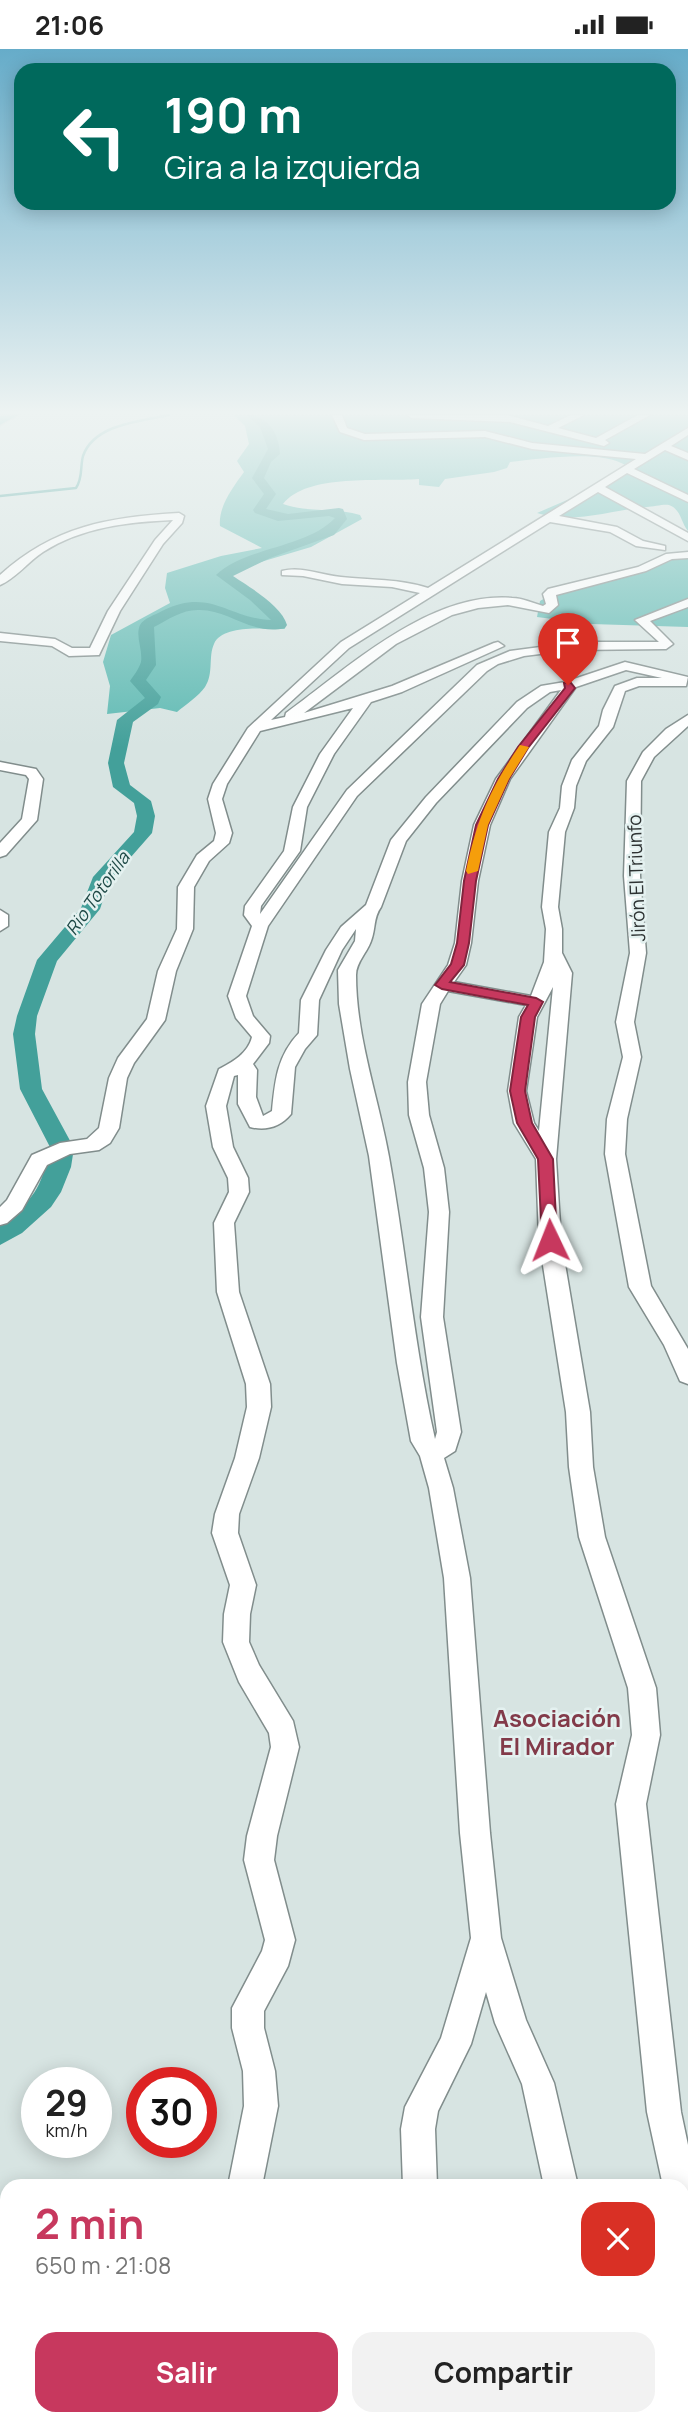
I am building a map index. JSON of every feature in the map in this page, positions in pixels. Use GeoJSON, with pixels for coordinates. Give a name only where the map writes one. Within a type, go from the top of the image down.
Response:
{"type":"FeatureCollection","features":[{"type":"Feature","properties":{"kind":"street"},"geometry":{"type":"LineString","coordinates":[[0,582],[33,551],[76,530],[96,526]]}},
{"type":"Feature","properties":{"kind":"street"},"geometry":{"type":"LineString","coordinates":[[0,637],[55,643],[69,652],[94,652],[114,611],[159,542],[174,526]]}},
{"type":"Feature","properties":{"kind":"street"},"geometry":{"type":"LineString","coordinates":[[0,1218],[15,1205],[39,1160],[48,1153],[92,1145],[103,1138],[109,1128],[118,1078],[156,1020],[167,971],[185,929],[186,887],[202,858],[220,843],[224,833],[215,799],[220,784],[256,728],[345,645],[536,526]]}},
{"type":"Feature","properties":{"kind":"street"},"geometry":{"type":"LineString","coordinates":[[595,526],[613,529],[640,544],[661,548]]}},
{"type":"Feature","properties":{"kind":"street"},"geometry":{"type":"LineString","coordinates":[[666,526],[688,538]]}},
{"type":"Feature","properties":{"kind":"street"},"geometry":{"type":"LineString","coordinates":[[280,723],[409,631],[435,617],[505,601],[545,610],[552,605],[549,594],[552,592],[642,569],[670,556],[688,555]]}},
{"type":"Feature","properties":{"kind":"street"},"geometry":{"type":"LineString","coordinates":[[286,573],[303,572],[330,580],[359,583],[398,584],[428,592]]}},
{"type":"Feature","properties":{"kind":"street"},"geometry":{"type":"LineString","coordinates":[[246,2179],[261,2106],[258,2071],[248,2028],[248,2008],[277,1955],[279,1940],[259,1860],[262,1836],[285,1747],[283,1730],[249,1673],[236,1642],[237,1614],[243,1585],[225,1533],[226,1514],[247,1458],[259,1407],[258,1384],[228,1292],[224,1223],[240,1192],[238,1178],[223,1147],[216,1105],[226,1073],[242,1065],[260,1043],[261,1036],[245,1018],[237,996],[260,926],[352,793],[482,668],[512,653],[568,647],[662,646],[667,644],[665,641],[641,620],[688,603]]}},
{"type":"Feature","properties":{"kind":"street"},"geometry":{"type":"LineString","coordinates":[[256,728],[397,689],[496,646],[526,643],[568,647]]}},
{"type":"Feature","properties":{"kind":"street"},"geometry":{"type":"LineString","coordinates":[[242,1065],[248,1070],[245,1091],[251,1117],[257,1122],[266,1123],[281,1114],[286,1067],[297,1046],[308,1035],[310,1000],[334,950],[349,927],[373,907],[399,840],[431,800],[522,705],[545,689],[568,685],[625,666],[680,678],[686,682],[678,684],[637,681],[620,689],[610,710],[606,727],[579,760],[569,786],[567,808],[557,832],[555,880],[550,907],[554,929],[553,962],[544,988],[528,1017],[517,1091],[524,1123],[546,1159]]}},
{"type":"Feature","properties":{"kind":"street"},"geometry":{"type":"LineString","coordinates":[[431,1454],[447,1444],[449,1432],[432,1317],[439,1212],[434,1168],[419,1115],[417,1082],[431,1004],[457,965],[463,943],[470,881],[482,825],[503,779],[570,688],[568,685]]}},
{"type":"Feature","properties":{"kind":"street"},"geometry":{"type":"LineString","coordinates":[[260,926],[252,915],[253,906],[292,851],[300,807],[327,754],[366,699]]}},
{"type":"Feature","properties":{"kind":"street","name":"Jirón El Triunfo"},"geometry":{"type":"LineString","coordinates":[[688,719],[648,755],[634,781],[632,876],[639,943],[625,1022],[632,1057],[617,1119],[615,1154],[640,1287],[674,1343],[688,1375]]}},
{"type":"Feature","properties":{"kind":"street"},"geometry":{"type":"LineString","coordinates":[[0,766],[31,772],[36,779],[29,820],[0,852]]}},
{"type":"Feature","properties":{"kind":"street"},"geometry":{"type":"LineString","coordinates":[[367,913],[363,941],[347,970],[348,1004],[359,1069],[382,1169],[408,1363],[423,1441],[431,1454],[441,1488],[457,1579],[475,1833],[486,1938],[511,2024],[538,2083],[559,2179]]}},
{"type":"Feature","properties":{"kind":"street"},"geometry":{"type":"LineString","coordinates":[[0,915],[0,926]]}},
{"type":"Feature","properties":{"kind":"street"},"geometry":{"type":"LineString","coordinates":[[553,953],[563,973],[546,1159],[550,1240],[578,1412],[580,1467],[592,1537],[642,1688],[646,1735],[631,1804],[664,2112],[678,2179]]}},
{"type":"Feature","properties":{"kind":"street"},"geometry":{"type":"LineString","coordinates":[[442,985],[536,1002]]}},
{"type":"Feature","properties":{"kind":"street"},"geometry":{"type":"LineString","coordinates":[[420,2179],[418,2129],[422,2108],[455,2044],[486,1938]]}},
{"type":"Feature","properties":{"kind":"shaded area"},"geometry":{"type":"Polygon","coordinates":[[[220,526],[349,526],[311,547],[237,569],[227,575],[234,584],[268,604],[285,629],[235,630],[219,638],[212,649],[208,682],[196,697],[177,712],[160,708],[107,714],[110,686],[103,662],[111,635],[170,603],[165,588],[167,573],[221,556],[262,548],[220,526]]]}},
{"type":"Feature","properties":{"kind":"shaded area"},"geometry":{"type":"Polygon","coordinates":[[[667,558],[688,559],[688,627],[591,624],[537,617],[540,601],[552,594],[635,572],[667,558]]]}},
{"type":"Feature","properties":{"kind":"waterway","name":"Rio Totorilla"},"geometry":{"type":"LineString","coordinates":[[62,1148],[31,1089],[24,1034],[27,1016],[47,960],[90,909],[100,881],[143,833],[146,816],[142,801],[122,787],[116,763],[125,720],[152,701],[153,697],[138,681],[148,665],[149,649],[145,631],[148,624],[180,608],[203,605],[259,624],[280,625],[279,620],[255,597],[223,575],[265,555],[329,532],[335,526]]}},
{"type":"Feature","properties":{"kind":"waterway","name":"Rio Totorilla"},"geometry":{"type":"LineString","coordinates":[[0,1236],[34,1210],[49,1192],[62,1151]]}},
{"type":"Feature","properties":{"kind":"slow traffic"},"geometry":{"type":"LineString","coordinates":[[472,871],[482,825],[503,779],[524,747]]}},
{"type":"Feature","properties":{"kind":"district","name":"Asociación El Mirador"},"geometry":{"type":"Point","coordinates":[557,1731]}},
{"type":"Feature","properties":{"kind":"route"},"geometry":{"type":"LineString","coordinates":[[550,1240],[546,1159],[524,1123],[517,1091],[528,1017],[536,1002],[442,985],[457,965],[463,943],[470,881],[482,825],[503,779],[570,688],[568,685]]}}]}
